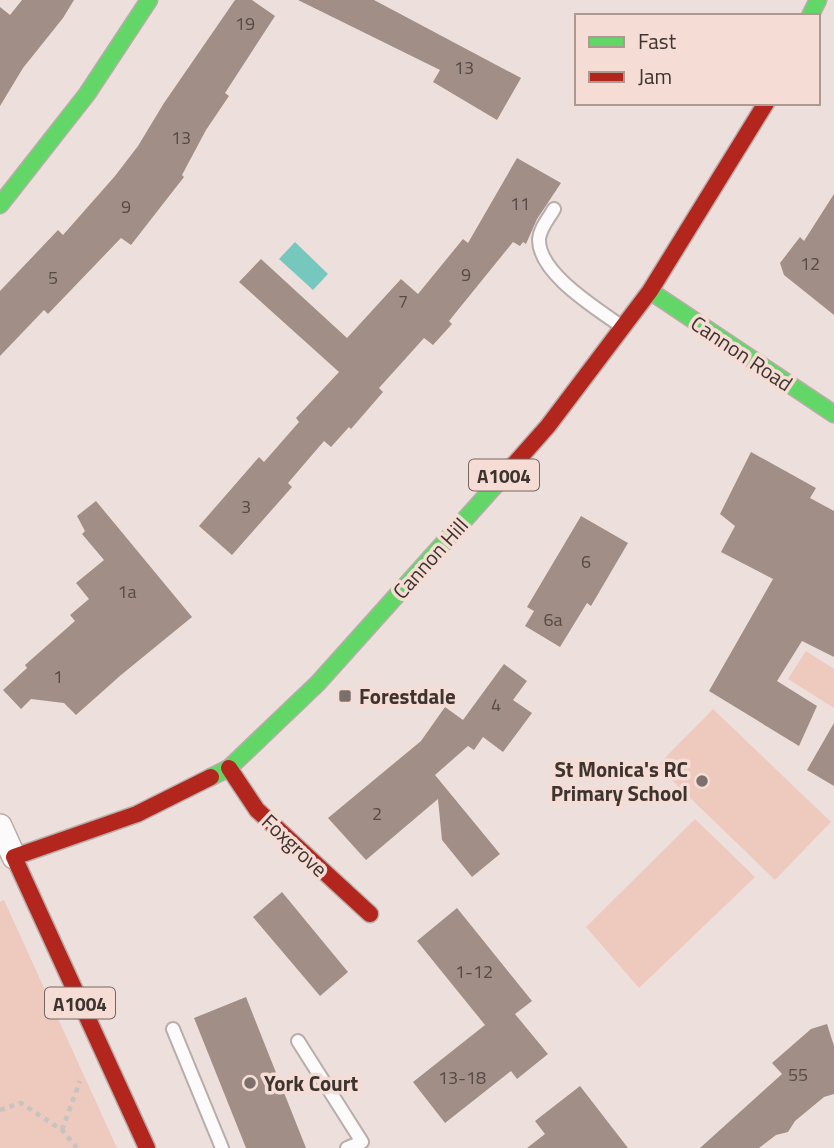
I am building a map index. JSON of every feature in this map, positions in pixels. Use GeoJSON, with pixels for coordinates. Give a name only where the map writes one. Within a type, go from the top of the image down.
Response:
{"type":"FeatureCollection","features":[{"type":"Feature","properties":{"kind":"main road"},"geometry":{"type":"LineString","coordinates":[[0,205],[87,94],[149,0]]}},
{"type":"Feature","properties":{"kind":"main road","name":"Cannon Hill"},"geometry":{"type":"LineString","coordinates":[[7,859],[137,814],[229,768],[318,684],[548,426],[650,291],[765,105]]}},
{"type":"Feature","properties":{"kind":"main road","name":"Cannon Road"},"geometry":{"type":"LineString","coordinates":[[650,291],[834,414]]}},
{"type":"Feature","properties":{"kind":"main road","name":"Foxgrove"},"geometry":{"type":"LineString","coordinates":[[229,768],[257,810],[370,914]]}},
{"type":"Feature","properties":{"kind":"main road","name":"A1004"},"geometry":{"type":"LineString","coordinates":[[7,859],[147,1148]]}},
{"type":"Feature","properties":{"kind":"street"},"geometry":{"type":"LineString","coordinates":[[0,826],[7,859]]}},
{"type":"Feature","properties":{"kind":"lane"},"geometry":{"type":"LineString","coordinates":[[554,209],[541,230],[539,241],[545,260],[572,290],[623,328]]}},
{"type":"Feature","properties":{"kind":"lane"},"geometry":{"type":"LineString","coordinates":[[173,1029],[222,1148]]}},
{"type":"Feature","properties":{"kind":"lane"},"geometry":{"type":"LineString","coordinates":[[298,1041],[362,1142],[347,1148]]}},
{"type":"Feature","properties":{"kind":"path"},"geometry":{"type":"LineString","coordinates":[[62,1129],[79,1082],[106,1059]]}},
{"type":"Feature","properties":{"kind":"path"},"geometry":{"type":"LineString","coordinates":[[0,1110],[21,1103],[62,1129],[77,1148]]}},
{"type":"Feature","properties":{"kind":"shaded area"},"geometry":{"type":"Polygon","coordinates":[[[806,651],[834,669],[834,708],[788,679],[806,651]]]}},
{"type":"Feature","properties":{"kind":"shaded area"},"geometry":{"type":"Polygon","coordinates":[[[713,709],[831,822],[775,880],[657,766],[713,709]]]}},
{"type":"Feature","properties":{"kind":"shaded area"},"geometry":{"type":"Polygon","coordinates":[[[695,819],[755,877],[639,988],[586,927],[695,819]]]}},
{"type":"Feature","properties":{"kind":"shaded area"},"geometry":{"type":"Polygon","coordinates":[[[4,900],[117,1148],[0,1148],[0,902],[4,900]]]}},
{"type":"Feature","properties":{"kind":"water"},"geometry":{"type":"Polygon","coordinates":[[[295,242],[328,274],[313,290],[279,259],[295,242]]]}},
{"type":"Feature","properties":{"kind":"building"},"geometry":{"type":"Polygon","coordinates":[[[22,0],[74,0],[23,68],[0,106],[0,7],[10,15],[22,0]]]}},
{"type":"Feature","properties":{"kind":"building"},"geometry":{"type":"Polygon","coordinates":[[[235,0],[252,0],[275,16],[225,93],[229,96],[206,130],[182,175],[184,177],[131,245],[121,238],[48,314],[44,310],[0,356],[0,291],[58,230],[63,235],[115,176],[138,146],[164,103],[235,0]]]}},
{"type":"Feature","properties":{"kind":"building"},"geometry":{"type":"Polygon","coordinates":[[[298,0],[374,0],[521,78],[497,120],[433,82],[440,70],[298,0]]]}},
{"type":"Feature","properties":{"kind":"building"},"geometry":{"type":"Polygon","coordinates":[[[517,158],[561,183],[537,219],[526,244],[523,242],[520,246],[513,242],[449,321],[452,324],[433,345],[424,338],[379,388],[383,392],[351,429],[349,427],[331,447],[324,441],[288,483],[292,487],[232,555],[199,526],[259,457],[264,462],[299,422],[296,418],[339,372],[239,282],[261,259],[347,338],[401,279],[418,294],[463,239],[468,243],[517,158]]]}},
{"type":"Feature","properties":{"kind":"building"},"geometry":{"type":"Polygon","coordinates":[[[834,194],[834,315],[784,275],[780,263],[800,237],[804,241],[834,194]]]}},
{"type":"Feature","properties":{"kind":"building"},"geometry":{"type":"Polygon","coordinates":[[[751,452],[816,488],[810,498],[834,511],[834,657],[802,641],[777,681],[817,706],[799,746],[709,691],[773,579],[721,552],[735,526],[720,514],[751,452]]]}},
{"type":"Feature","properties":{"kind":"building"},"geometry":{"type":"Polygon","coordinates":[[[96,501],[192,617],[76,715],[64,703],[31,699],[21,709],[3,690],[27,668],[25,665],[75,621],[70,615],[89,599],[76,583],[104,560],[82,534],[85,531],[77,516],[96,501]]]}},
{"type":"Feature","properties":{"kind":"building"},"geometry":{"type":"Polygon","coordinates":[[[581,516],[628,543],[591,606],[587,603],[560,647],[525,626],[534,611],[527,607],[581,516]]]}},
{"type":"Feature","properties":{"kind":"building"},"geometry":{"type":"Polygon","coordinates":[[[504,664],[527,681],[513,700],[532,713],[503,752],[483,737],[474,750],[468,746],[435,775],[500,854],[472,877],[442,840],[438,799],[366,860],[328,818],[421,741],[445,707],[463,720],[504,664]]]}},
{"type":"Feature","properties":{"kind":"building"},"geometry":{"type":"Polygon","coordinates":[[[834,723],[834,786],[807,770],[834,723]]]}},
{"type":"Feature","properties":{"kind":"building"},"geometry":{"type":"Polygon","coordinates":[[[282,892],[348,972],[320,996],[253,917],[282,892]]]}},
{"type":"Feature","properties":{"kind":"building"},"geometry":{"type":"Polygon","coordinates":[[[457,908],[532,1001],[515,1014],[548,1054],[517,1079],[511,1071],[445,1123],[413,1082],[485,1025],[417,941],[457,908]]]}},
{"type":"Feature","properties":{"kind":"building","name":"York Court"},"geometry":{"type":"Polygon","coordinates":[[[246,997],[306,1148],[246,1148],[194,1018],[246,997]]]}},
{"type":"Feature","properties":{"kind":"building"},"geometry":{"type":"Polygon","coordinates":[[[827,1024],[834,1046],[834,1094],[824,1097],[795,1121],[788,1132],[776,1135],[759,1148],[700,1148],[782,1074],[772,1063],[811,1029],[827,1024]]]}},
{"type":"Feature","properties":{"kind":"building"},"geometry":{"type":"Polygon","coordinates":[[[580,1086],[628,1148],[527,1148],[545,1134],[535,1121],[580,1086]]]}},
{"type":"Feature","properties":{"kind":"traffic: fast"},"geometry":{"type":"LineString","coordinates":[[0,205],[87,94],[149,0]]}},
{"type":"Feature","properties":{"kind":"traffic: fast"},"geometry":{"type":"LineString","coordinates":[[811,14],[818,0]]}},
{"type":"Feature","properties":{"kind":"traffic: fast"},"geometry":{"type":"LineString","coordinates":[[650,291],[834,414]]}},
{"type":"Feature","properties":{"kind":"traffic: fast"},"geometry":{"type":"LineString","coordinates":[[211,777],[229,768],[318,683],[502,478]]}},
{"type":"Feature","properties":{"kind":"traffic: jam"},"geometry":{"type":"LineString","coordinates":[[502,478],[548,426],[650,291],[765,105]]}},
{"type":"Feature","properties":{"kind":"traffic: jam"},"geometry":{"type":"LineString","coordinates":[[229,768],[257,810],[370,914]]}},
{"type":"Feature","properties":{"kind":"traffic: jam"},"geometry":{"type":"LineString","coordinates":[[147,1148],[14,857],[137,814],[211,777]]}},
{"type":"Feature","properties":{"kind":"place","name":"Forestdale"},"geometry":{"type":"Point","coordinates":[345,696]}},
{"type":"Feature","properties":{"kind":"place","name":"St Monica's RC Primary School"},"geometry":{"type":"Point","coordinates":[702,781]}},
{"type":"Feature","properties":{"kind":"place","name":"York Court"},"geometry":{"type":"Point","coordinates":[250,1083]}}]}
